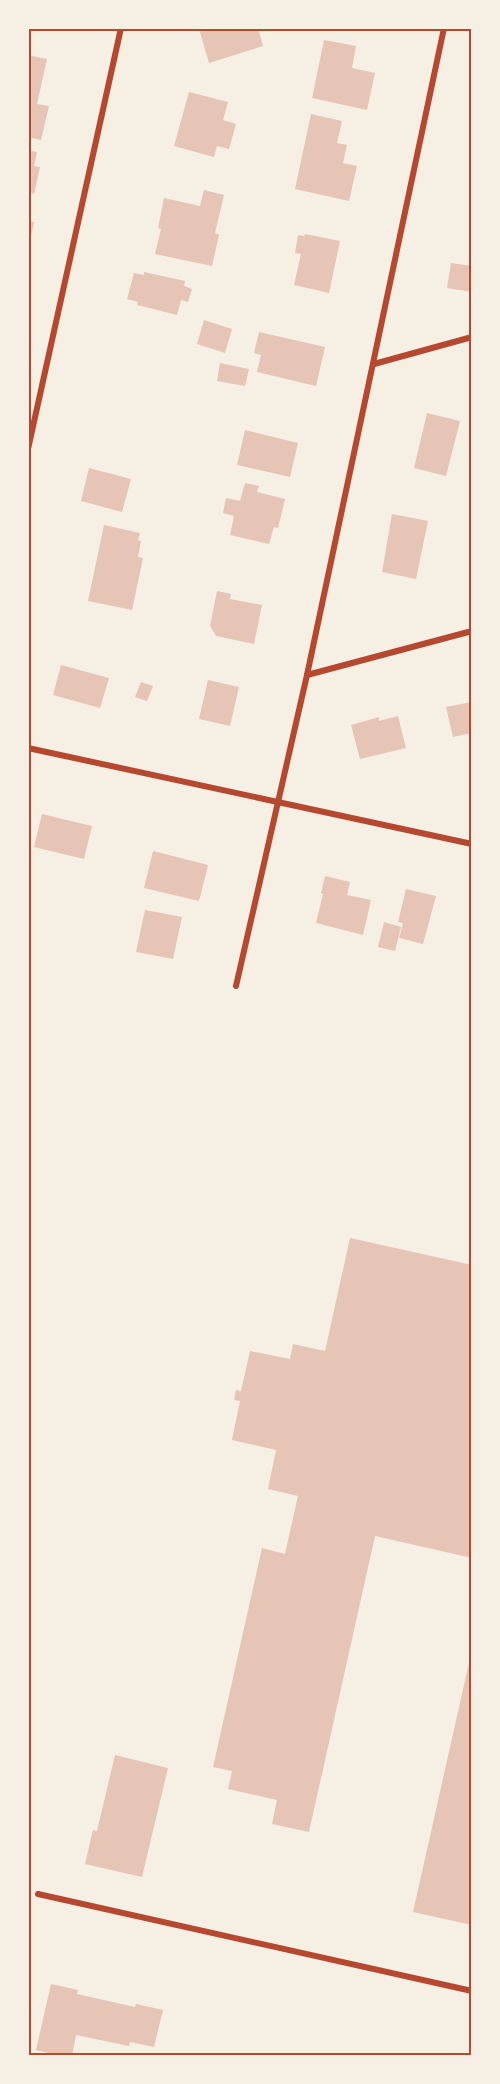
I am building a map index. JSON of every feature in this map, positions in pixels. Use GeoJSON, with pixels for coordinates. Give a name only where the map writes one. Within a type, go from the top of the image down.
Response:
{"type":"FeatureCollection","features":[{"type":"Feature","properties":{"kind":"street"},"geometry":{"type":"LineString","coordinates":[[28,449],[121,28]]}},
{"type":"Feature","properties":{"kind":"street"},"geometry":{"type":"LineString","coordinates":[[236,986],[307,675],[444,28]]}},
{"type":"Feature","properties":{"kind":"street"},"geometry":{"type":"LineString","coordinates":[[374,364],[471,337]]}},
{"type":"Feature","properties":{"kind":"street"},"geometry":{"type":"LineString","coordinates":[[307,675],[471,631]]}},
{"type":"Feature","properties":{"kind":"street"},"geometry":{"type":"LineString","coordinates":[[28,748],[471,844]]}},
{"type":"Feature","properties":{"kind":"street"},"geometry":{"type":"LineString","coordinates":[[38,1894],[471,1991]]}},
{"type":"Feature","properties":{"kind":"building"},"geometry":{"type":"Polygon","coordinates":[[[258,28],[263,46],[209,63],[199,29],[258,28]]]}},
{"type":"Feature","properties":{"kind":"building"},"geometry":{"type":"Polygon","coordinates":[[[324,40],[356,46],[352,68],[375,73],[367,110],[312,98],[324,40]]]}},
{"type":"Feature","properties":{"kind":"building"},"geometry":{"type":"Polygon","coordinates":[[[28,55],[47,59],[37,104],[49,106],[41,140],[28,137],[28,55]]]}},
{"type":"Feature","properties":{"kind":"building"},"geometry":{"type":"Polygon","coordinates":[[[189,92],[228,102],[223,120],[236,124],[229,149],[217,146],[214,157],[174,146],[189,92]]]}},
{"type":"Feature","properties":{"kind":"building"},"geometry":{"type":"Polygon","coordinates":[[[311,114],[342,121],[337,143],[347,145],[343,163],[357,166],[349,201],[295,189],[311,114]]]}},
{"type":"Feature","properties":{"kind":"building"},"geometry":{"type":"Polygon","coordinates":[[[28,150],[37,152],[34,166],[40,167],[34,194],[28,192],[28,150]]]}},
{"type":"Feature","properties":{"kind":"building"},"geometry":{"type":"Polygon","coordinates":[[[204,190],[224,195],[215,233],[219,235],[212,266],[155,254],[161,229],[158,228],[164,198],[200,206],[204,190]]]}},
{"type":"Feature","properties":{"kind":"building"},"geometry":{"type":"Polygon","coordinates":[[[28,221],[34,222],[30,243],[28,243],[28,221]]]}},
{"type":"Feature","properties":{"kind":"building"},"geometry":{"type":"Polygon","coordinates":[[[305,234],[340,241],[329,293],[294,285],[301,254],[295,253],[298,235],[304,236],[305,234]]]}},
{"type":"Feature","properties":{"kind":"building"},"geometry":{"type":"Polygon","coordinates":[[[451,263],[472,266],[472,292],[447,288],[451,263]]]}},
{"type":"Feature","properties":{"kind":"building"},"geometry":{"type":"Polygon","coordinates":[[[144,272],[185,281],[184,286],[192,289],[188,302],[181,300],[177,315],[137,305],[138,302],[127,299],[134,273],[144,275],[144,272]]]}},
{"type":"Feature","properties":{"kind":"building"},"geometry":{"type":"Polygon","coordinates":[[[204,320],[232,329],[225,353],[197,344],[204,320]]]}},
{"type":"Feature","properties":{"kind":"building"},"geometry":{"type":"Polygon","coordinates":[[[259,332],[325,347],[316,386],[257,372],[261,355],[254,353],[259,332]]]}},
{"type":"Feature","properties":{"kind":"building"},"geometry":{"type":"Polygon","coordinates":[[[220,363],[249,369],[245,386],[217,381],[220,363]]]}},
{"type":"Feature","properties":{"kind":"building"},"geometry":{"type":"Polygon","coordinates":[[[427,413],[460,421],[446,476],[414,468],[427,413]]]}},
{"type":"Feature","properties":{"kind":"building"},"geometry":{"type":"Polygon","coordinates":[[[245,430],[298,443],[290,477],[237,465],[245,430]]]}},
{"type":"Feature","properties":{"kind":"building"},"geometry":{"type":"Polygon","coordinates":[[[89,468],[131,479],[122,512],[81,501],[89,468]]]}},
{"type":"Feature","properties":{"kind":"building"},"geometry":{"type":"Polygon","coordinates":[[[245,483],[259,486],[257,492],[285,499],[278,528],[274,527],[269,544],[230,535],[234,516],[223,513],[226,498],[240,501],[245,483]]]}},
{"type":"Feature","properties":{"kind":"building"},"geometry":{"type":"Polygon","coordinates":[[[392,514],[428,521],[416,579],[382,572],[392,514]]]}},
{"type":"Feature","properties":{"kind":"building"},"geometry":{"type":"Polygon","coordinates":[[[104,525],[140,533],[138,557],[143,558],[132,610],[88,601],[104,525]]]}},
{"type":"Feature","properties":{"kind":"building"},"geometry":{"type":"Polygon","coordinates":[[[217,591],[231,594],[230,599],[262,605],[254,644],[216,636],[210,626],[217,591]]]}},
{"type":"Feature","properties":{"kind":"building"},"geometry":{"type":"Polygon","coordinates":[[[61,665],[109,678],[100,708],[53,695],[61,665]]]}},
{"type":"Feature","properties":{"kind":"building"},"geometry":{"type":"Polygon","coordinates":[[[208,680],[239,687],[230,726],[199,719],[208,680]]]}},
{"type":"Feature","properties":{"kind":"building"},"geometry":{"type":"Polygon","coordinates":[[[141,682],[153,686],[147,701],[135,697],[141,682]]]}},
{"type":"Feature","properties":{"kind":"building"},"geometry":{"type":"Polygon","coordinates":[[[472,702],[472,733],[453,737],[446,707],[472,702]]]}},
{"type":"Feature","properties":{"kind":"building"},"geometry":{"type":"Polygon","coordinates":[[[398,716],[406,748],[360,759],[351,725],[379,717],[379,721],[398,716]]]}},
{"type":"Feature","properties":{"kind":"building"},"geometry":{"type":"Polygon","coordinates":[[[42,814],[92,826],[84,859],[34,847],[42,814]]]}},
{"type":"Feature","properties":{"kind":"building"},"geometry":{"type":"Polygon","coordinates":[[[153,851],[208,865],[199,901],[144,888],[153,851]]]}},
{"type":"Feature","properties":{"kind":"building"},"geometry":{"type":"Polygon","coordinates":[[[325,876],[350,882],[347,895],[371,900],[363,935],[316,923],[325,876]]]}},
{"type":"Feature","properties":{"kind":"building"},"geometry":{"type":"Polygon","coordinates":[[[406,889],[436,896],[423,944],[399,938],[403,923],[398,922],[406,889]]]}},
{"type":"Feature","properties":{"kind":"building"},"geometry":{"type":"Polygon","coordinates":[[[145,910],[182,917],[173,959],[136,952],[145,910]]]}},
{"type":"Feature","properties":{"kind":"building"},"geometry":{"type":"Polygon","coordinates":[[[384,922],[401,927],[395,951],[378,947],[384,922]]]}},
{"type":"Feature","properties":{"kind":"building"},"geometry":{"type":"Polygon","coordinates":[[[350,1238],[472,1265],[472,1558],[375,1536],[309,1832],[272,1824],[277,1800],[228,1789],[232,1771],[213,1767],[262,1548],[285,1554],[298,1496],[268,1489],[276,1450],[232,1440],[240,1401],[234,1400],[236,1390],[241,1391],[250,1351],[290,1359],[293,1344],[325,1351],[350,1238]]]}},
{"type":"Feature","properties":{"kind":"building"},"geometry":{"type":"Polygon","coordinates":[[[472,1654],[472,1925],[413,1912],[472,1654]]]}},
{"type":"Feature","properties":{"kind":"building"},"geometry":{"type":"Polygon","coordinates":[[[115,1755],[168,1768],[142,1877],[85,1864],[93,1830],[97,1831],[115,1755]]]}},
{"type":"Feature","properties":{"kind":"building"},"geometry":{"type":"Polygon","coordinates":[[[51,1984],[78,1990],[77,1994],[135,2007],[136,2004],[163,2010],[154,2047],[130,2042],[129,2046],[76,2035],[72,2056],[60,2056],[36,2050],[51,1984]]]}}]}
